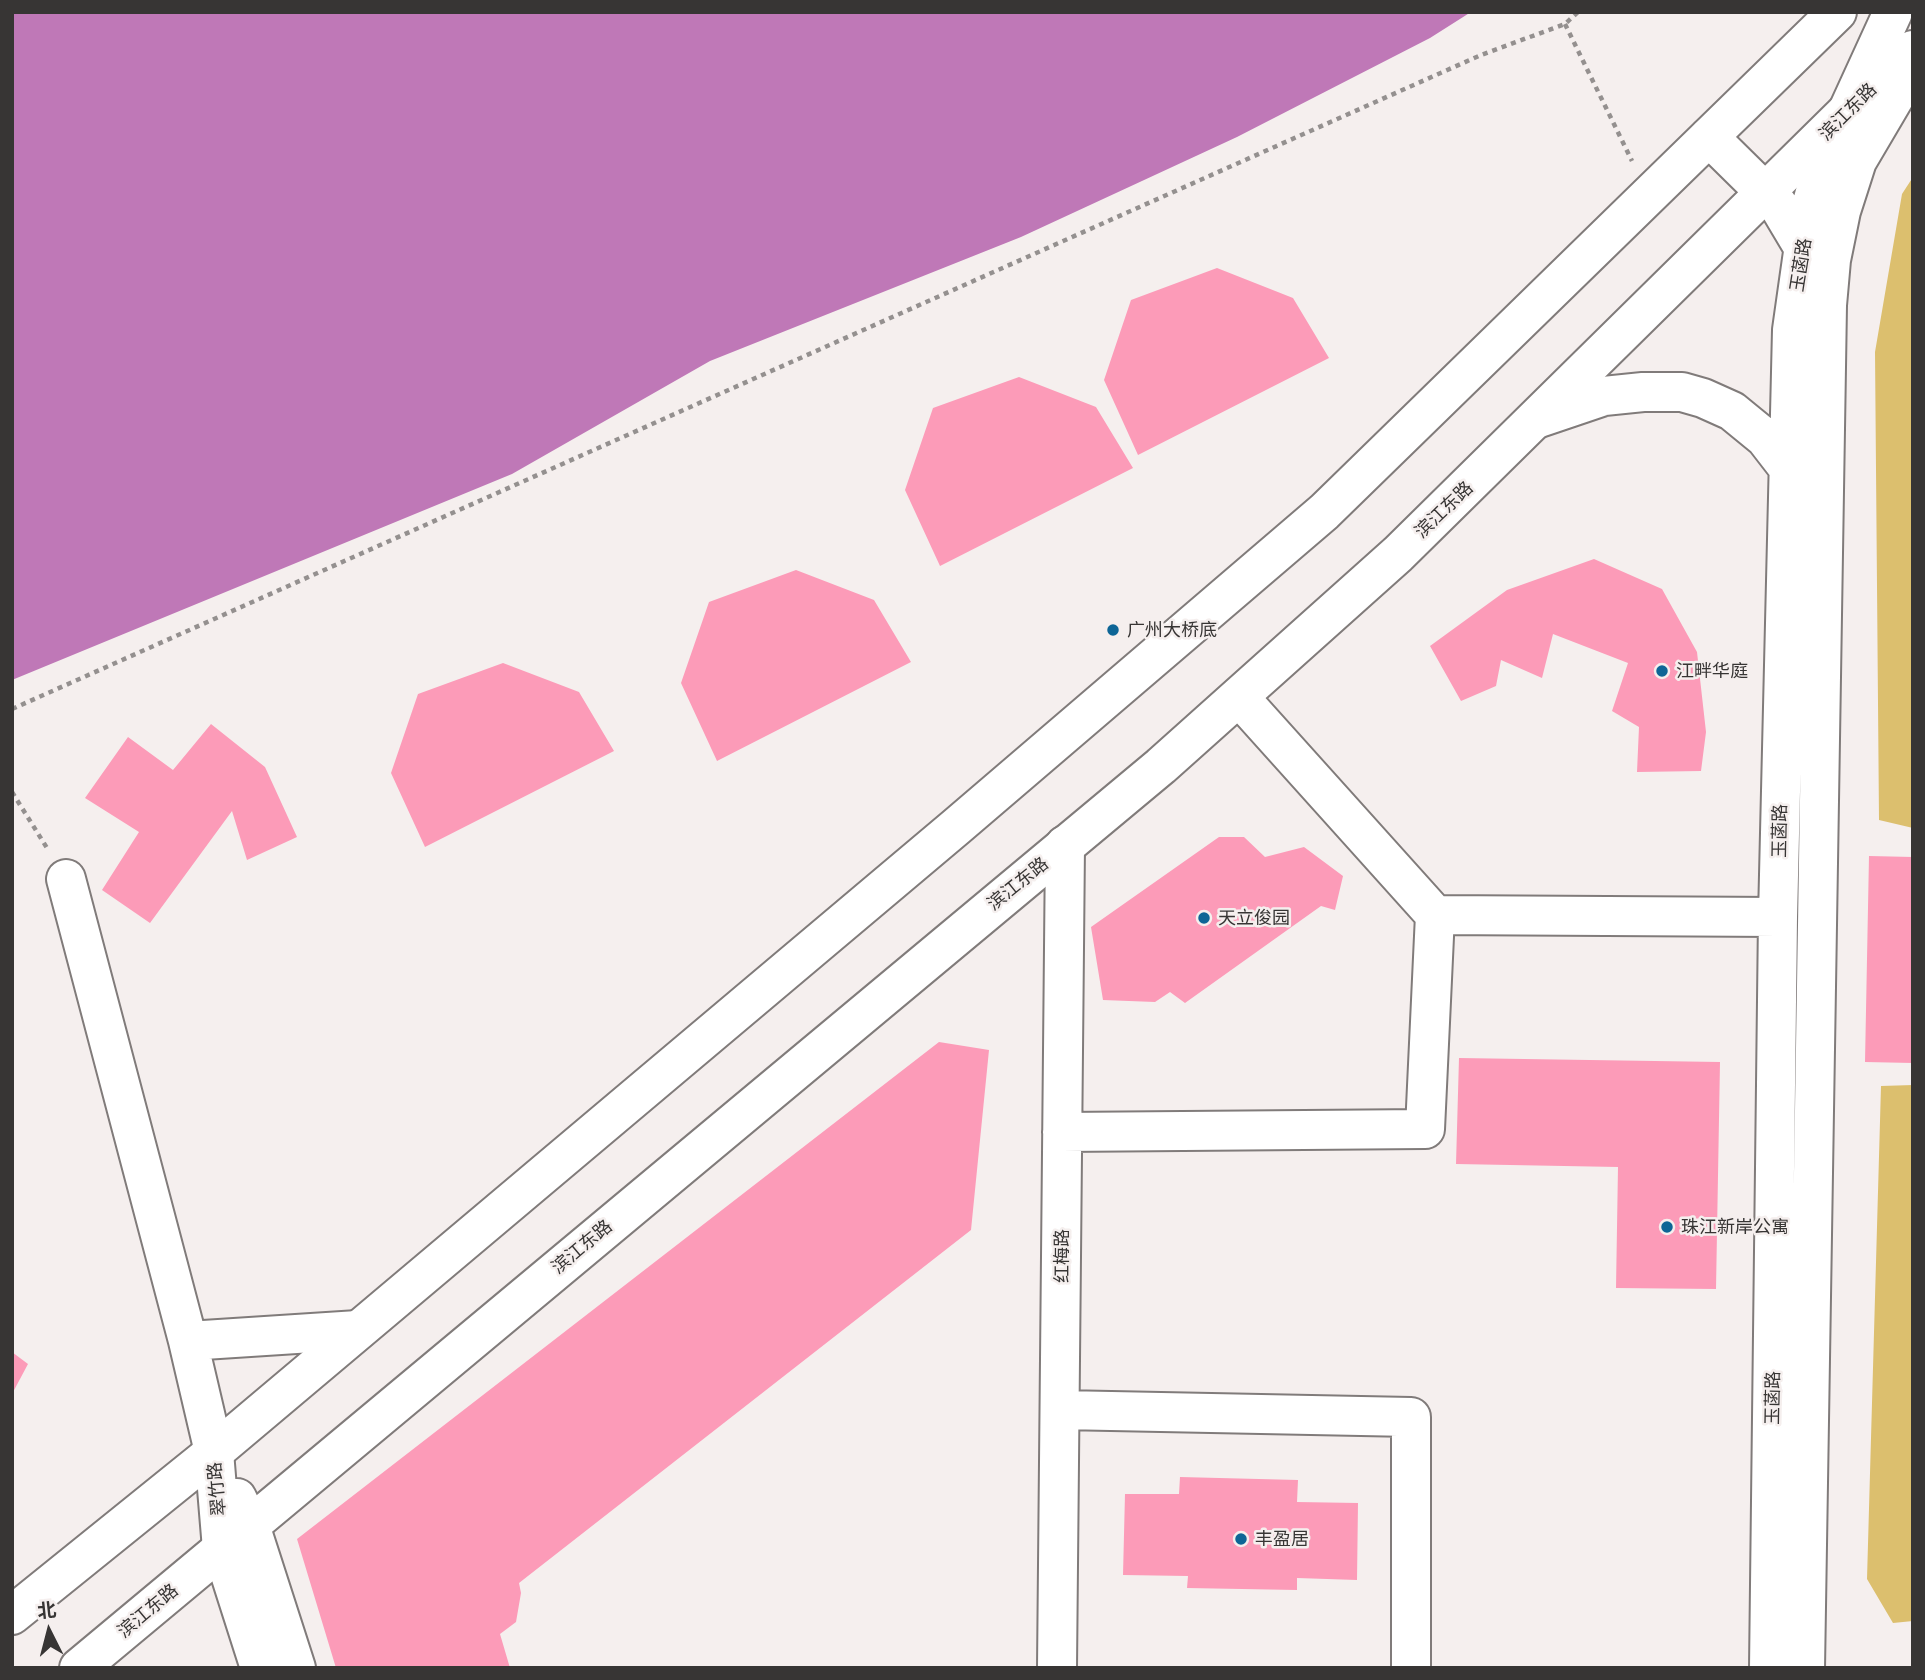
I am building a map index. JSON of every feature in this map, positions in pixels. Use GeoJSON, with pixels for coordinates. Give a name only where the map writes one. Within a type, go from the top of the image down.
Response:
{"type":"FeatureCollection","features":[{"type":"Feature","properties":{"kind":"street"},"geometry":{"type":"LineString","coordinates":[[12,1615],[214,1452],[1324,512],[1837,12]]}},
{"type":"Feature","properties":{"kind":"street","name":"玉菡路"},"geometry":{"type":"LineString","coordinates":[[1769,1668],[1778,917],[1792,330],[1808,217],[1822,167],[1893,12]]}},
{"type":"Feature","properties":{"kind":"street","name":"滨江东路"},"geometry":{"type":"LineString","coordinates":[[79,1668],[1239,697],[1398,554],[1872,87],[1913,50]]}},
{"type":"Feature","properties":{"kind":"street","name":"玉菡路"},"geometry":{"type":"LineString","coordinates":[[1805,1668],[1827,305],[1831,260],[1841,211],[1857,161],[1913,66]]}},
{"type":"Feature","properties":{"kind":"street"},"geometry":{"type":"LineString","coordinates":[[1709,138],[1778,205],[1814,268],[1827,305]]}},
{"type":"Feature","properties":{"kind":"street"},"geometry":{"type":"LineString","coordinates":[[1536,419],[1604,396],[1682,392],[1732,411],[1765,438],[1789,469]]}},
{"type":"Feature","properties":{"kind":"street"},"geometry":{"type":"LineString","coordinates":[[1062,1132],[1425,1129],[1435,915],[1239,697]]}},
{"type":"Feature","properties":{"kind":"street","name":"红梅路"},"geometry":{"type":"LineString","coordinates":[[1057,1668],[1065,845]]}},
{"type":"Feature","properties":{"kind":"street","name":"翠竹路"},"geometry":{"type":"LineString","coordinates":[[66,879],[188,1341],[236,1537],[260,1668]]}},
{"type":"Feature","properties":{"kind":"street"},"geometry":{"type":"LineString","coordinates":[[1435,915],[1778,917]]}},
{"type":"Feature","properties":{"kind":"street"},"geometry":{"type":"LineString","coordinates":[[188,1341],[358,1330]]}},
{"type":"Feature","properties":{"kind":"street"},"geometry":{"type":"LineString","coordinates":[[1060,1410],[1411,1417],[1410,1668]]}},
{"type":"Feature","properties":{"kind":"street","name":"翠竹路"},"geometry":{"type":"LineString","coordinates":[[236,1537],[296,1668]]}},
{"type":"Feature","properties":{"kind":"path"},"geometry":{"type":"LineString","coordinates":[[12,709],[1469,60],[1565,24],[1578,12]]}},
{"type":"Feature","properties":{"kind":"path"},"geometry":{"type":"LineString","coordinates":[[1565,24],[1649,195]]}},
{"type":"Feature","properties":{"kind":"path"},"geometry":{"type":"LineString","coordinates":[[12,792],[66,879]]}},
{"type":"Feature","properties":{"kind":"shaded area"},"geometry":{"type":"Polygon","coordinates":[[[12,12],[1471,12],[1430,38],[1237,137],[1021,237],[710,361],[512,474],[12,680],[12,12]]]}},
{"type":"Feature","properties":{"kind":"shaded area"},"geometry":{"type":"Polygon","coordinates":[[[1913,177],[1913,828],[1879,820],[1875,352],[1902,194],[1913,177]]]}},
{"type":"Feature","properties":{"kind":"shaded area"},"geometry":{"type":"Polygon","coordinates":[[[1913,1085],[1913,1621],[1893,1623],[1867,1579],[1881,1086],[1913,1085]]]}},
{"type":"Feature","properties":{"kind":"building"},"geometry":{"type":"Polygon","coordinates":[[[1217,268],[1293,298],[1329,358],[1138,455],[1104,380],[1131,300],[1217,268]]]}},
{"type":"Feature","properties":{"kind":"building"},"geometry":{"type":"Polygon","coordinates":[[[1019,377],[1096,407],[1133,468],[940,566],[905,490],[933,408],[1019,377]]]}},
{"type":"Feature","properties":{"kind":"building","name":"江畔华庭"},"geometry":{"type":"Polygon","coordinates":[[[1594,559],[1662,589],[1697,652],[1706,732],[1701,771],[1637,772],[1639,727],[1612,711],[1628,663],[1553,634],[1542,678],[1501,660],[1496,686],[1461,701],[1430,646],[1507,590],[1594,559]]]}},
{"type":"Feature","properties":{"kind":"building"},"geometry":{"type":"Polygon","coordinates":[[[796,570],[874,600],[911,662],[717,761],[681,683],[709,602],[796,570]]]}},
{"type":"Feature","properties":{"kind":"building"},"geometry":{"type":"Polygon","coordinates":[[[503,663],[579,692],[614,751],[425,847],[391,773],[418,694],[503,663]]]}},
{"type":"Feature","properties":{"kind":"building"},"geometry":{"type":"Polygon","coordinates":[[[211,724],[265,767],[297,837],[247,860],[232,811],[150,923],[102,890],[139,832],[85,798],[128,737],[173,770],[211,724]]]}},
{"type":"Feature","properties":{"kind":"building","name":"天立俊园"},"geometry":{"type":"Polygon","coordinates":[[[1219,837],[1244,837],[1265,857],[1304,847],[1343,876],[1335,910],[1321,906],[1185,1003],[1170,992],[1155,1002],[1103,1000],[1091,927],[1219,837]]]}},
{"type":"Feature","properties":{"kind":"building"},"geometry":{"type":"Polygon","coordinates":[[[1869,856],[1913,857],[1913,1063],[1865,1062],[1869,856]]]}},
{"type":"Feature","properties":{"kind":"building"},"geometry":{"type":"Polygon","coordinates":[[[939,1042],[989,1050],[971,1230],[519,1583],[521,1593],[516,1622],[500,1634],[510,1668],[336,1668],[297,1539],[939,1042]]]}},
{"type":"Feature","properties":{"kind":"building","name":"珠江新岸公寓"},"geometry":{"type":"Polygon","coordinates":[[[1459,1058],[1720,1062],[1716,1289],[1616,1288],[1618,1167],[1456,1164],[1459,1058]]]}},
{"type":"Feature","properties":{"kind":"building"},"geometry":{"type":"Polygon","coordinates":[[[12,1352],[28,1364],[12,1394],[12,1352]]]}},
{"type":"Feature","properties":{"kind":"building","name":"丰盈居"},"geometry":{"type":"Polygon","coordinates":[[[1180,1477],[1298,1480],[1297,1502],[1358,1503],[1357,1580],[1297,1578],[1297,1590],[1187,1588],[1188,1576],[1123,1575],[1125,1494],[1179,1494],[1180,1477]]]}},
{"type":"Feature","properties":{"kind":"place","name":"广州大桥底"},"geometry":{"type":"Point","coordinates":[1113,630]}},
{"type":"Feature","properties":{"kind":"place","name":"江畔华庭"},"geometry":{"type":"Point","coordinates":[1662,671]}},
{"type":"Feature","properties":{"kind":"place","name":"天立俊园"},"geometry":{"type":"Point","coordinates":[1204,918]}},
{"type":"Feature","properties":{"kind":"place","name":"珠江新岸公寓"},"geometry":{"type":"Point","coordinates":[1667,1227]}},
{"type":"Feature","properties":{"kind":"place","name":"丰盈居"},"geometry":{"type":"Point","coordinates":[1241,1539]}}]}
